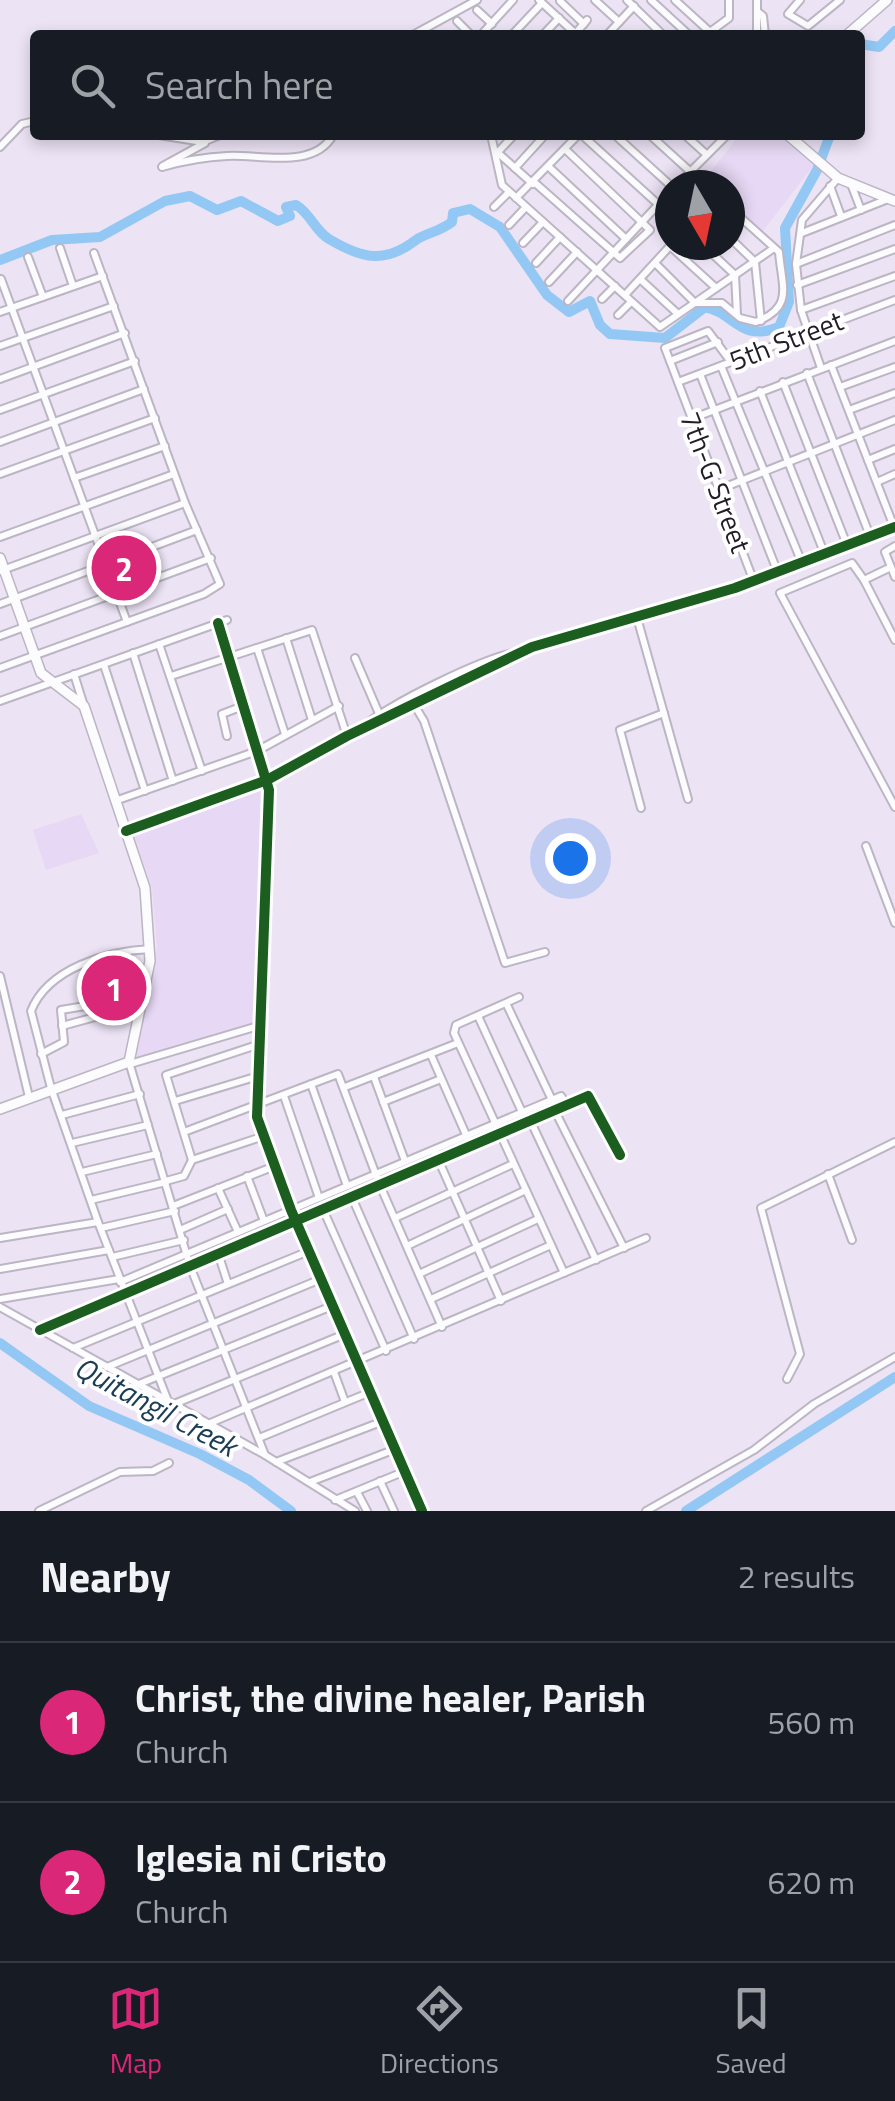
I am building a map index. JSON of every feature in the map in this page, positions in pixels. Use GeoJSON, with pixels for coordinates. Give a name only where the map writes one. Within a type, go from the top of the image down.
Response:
{"type":"FeatureCollection","features":[{"type":"Feature","properties":{"kind":"street"},"geometry":{"type":"LineString","coordinates":[[422,30],[477,0]]}},
{"type":"Feature","properties":{"kind":"street"},"geometry":{"type":"LineString","coordinates":[[486,30],[510,3],[500,0]]}},
{"type":"Feature","properties":{"kind":"street"},"geometry":{"type":"LineString","coordinates":[[594,0],[618,22]]}},
{"type":"Feature","properties":{"kind":"street"},"geometry":{"type":"LineString","coordinates":[[651,0],[684,30]]}},
{"type":"Feature","properties":{"kind":"street"},"geometry":{"type":"LineString","coordinates":[[675,0],[708,30]]}},
{"type":"Feature","properties":{"kind":"street"},"geometry":{"type":"LineString","coordinates":[[713,30],[728,18],[729,0]]}},
{"type":"Feature","properties":{"kind":"street"},"geometry":{"type":"LineString","coordinates":[[757,0],[758,30]]}},
{"type":"Feature","properties":{"kind":"street"},"geometry":{"type":"LineString","coordinates":[[800,0],[788,14],[808,26],[840,0]]}},
{"type":"Feature","properties":{"kind":"street"},"geometry":{"type":"LineString","coordinates":[[853,30],[888,0]]}},
{"type":"Feature","properties":{"kind":"street"},"geometry":{"type":"LineString","coordinates":[[516,30],[541,1],[571,30]]}},
{"type":"Feature","properties":{"kind":"street"},"geometry":{"type":"LineString","coordinates":[[560,1],[586,22],[579,30]]}},
{"type":"Feature","properties":{"kind":"street"},"geometry":{"type":"LineString","coordinates":[[611,30],[631,3],[659,30]]}},
{"type":"Feature","properties":{"kind":"street"},"geometry":{"type":"LineString","coordinates":[[477,10],[492,24]]}},
{"type":"Feature","properties":{"kind":"street"},"geometry":{"type":"LineString","coordinates":[[757,11],[763,16],[765,30]]}},
{"type":"Feature","properties":{"kind":"street"},"geometry":{"type":"LineString","coordinates":[[548,30],[559,18]]}},
{"type":"Feature","properties":{"kind":"street"},"geometry":{"type":"LineString","coordinates":[[457,21],[466,30]]}},
{"type":"Feature","properties":{"kind":"street"},"geometry":{"type":"LineString","coordinates":[[0,147],[22,124],[30,122]]}},
{"type":"Feature","properties":{"kind":"street"},"geometry":{"type":"LineString","coordinates":[[209,140],[162,167],[224,156],[307,154],[322,149],[328,140]]}},
{"type":"Feature","properties":{"kind":"street"},"geometry":{"type":"LineString","coordinates":[[493,140],[502,185],[660,327],[774,248]]}},
{"type":"Feature","properties":{"kind":"street"},"geometry":{"type":"LineString","coordinates":[[496,151],[508,140]]}},
{"type":"Feature","properties":{"kind":"street"},"geometry":{"type":"LineString","coordinates":[[515,168],[541,140]]}},
{"type":"Feature","properties":{"kind":"street"},"geometry":{"type":"LineString","coordinates":[[516,198],[575,140]]}},
{"type":"Feature","properties":{"kind":"street"},"geometry":{"type":"LineString","coordinates":[[586,140],[655,201]]}},
{"type":"Feature","properties":{"kind":"street"},"geometry":{"type":"LineString","coordinates":[[620,140],[655,172]]}},
{"type":"Feature","properties":{"kind":"street"},"geometry":{"type":"LineString","coordinates":[[656,140],[689,170]]}},
{"type":"Feature","properties":{"kind":"street"},"geometry":{"type":"LineString","coordinates":[[691,140],[706,154]]}},
{"type":"Feature","properties":{"kind":"street"},"geometry":{"type":"LineString","coordinates":[[691,170],[721,140]]}},
{"type":"Feature","properties":{"kind":"street"},"geometry":{"type":"LineString","coordinates":[[793,140],[838,178],[892,200]]}},
{"type":"Feature","properties":{"kind":"street"},"geometry":{"type":"LineString","coordinates":[[496,151],[623,258],[650,230],[565,149]]}},
{"type":"Feature","properties":{"kind":"street"},"geometry":{"type":"LineString","coordinates":[[548,167],[626,238]]}},
{"type":"Feature","properties":{"kind":"street"},"geometry":{"type":"LineString","coordinates":[[822,368],[801,310],[796,264],[802,220],[838,178]]}},
{"type":"Feature","properties":{"kind":"street"},"geometry":{"type":"LineString","coordinates":[[851,184],[861,210]]}},
{"type":"Feature","properties":{"kind":"street"},"geometry":{"type":"LineString","coordinates":[[830,186],[842,216]]}},
{"type":"Feature","properties":{"kind":"street"},"geometry":{"type":"LineString","coordinates":[[494,207],[509,192]]}},
{"type":"Feature","properties":{"kind":"street"},"geometry":{"type":"LineString","coordinates":[[802,233],[892,200]]}},
{"type":"Feature","properties":{"kind":"street"},"geometry":{"type":"LineString","coordinates":[[509,224],[526,207]]}},
{"type":"Feature","properties":{"kind":"street"},"geometry":{"type":"LineString","coordinates":[[568,301],[655,207]]}},
{"type":"Feature","properties":{"kind":"street"},"geometry":{"type":"LineString","coordinates":[[523,244],[543,222]]}},
{"type":"Feature","properties":{"kind":"street"},"geometry":{"type":"LineString","coordinates":[[695,303],[713,300],[736,314],[761,320],[784,303],[779,252],[745,222]]}},
{"type":"Feature","properties":{"kind":"street"},"geometry":{"type":"LineString","coordinates":[[796,264],[895,226]]}},
{"type":"Feature","properties":{"kind":"street"},"geometry":{"type":"LineString","coordinates":[[536,263],[560,237]]}},
{"type":"Feature","properties":{"kind":"street"},"geometry":{"type":"LineString","coordinates":[[60,248],[73,286]]}},
{"type":"Feature","properties":{"kind":"street"},"geometry":{"type":"LineString","coordinates":[[796,286],[895,249]]}},
{"type":"Feature","properties":{"kind":"street"},"geometry":{"type":"LineString","coordinates":[[549,282],[576,252]]}},
{"type":"Feature","properties":{"kind":"street"},"geometry":{"type":"LineString","coordinates":[[0,668],[218,588],[211,558],[185,503],[94,253]]}},
{"type":"Feature","properties":{"kind":"street"},"geometry":{"type":"LineString","coordinates":[[745,253],[754,262],[761,320]]}},
{"type":"Feature","properties":{"kind":"street"},"geometry":{"type":"LineString","coordinates":[[28,257],[43,297]]}},
{"type":"Feature","properties":{"kind":"street"},"geometry":{"type":"LineString","coordinates":[[625,296],[657,260]]}},
{"type":"Feature","properties":{"kind":"street"},"geometry":{"type":"LineString","coordinates":[[687,260],[716,288]]}},
{"type":"Feature","properties":{"kind":"street"},"geometry":{"type":"LineString","coordinates":[[719,260],[735,275],[736,314]]}},
{"type":"Feature","properties":{"kind":"street"},"geometry":{"type":"LineString","coordinates":[[654,263],[695,303]]}},
{"type":"Feature","properties":{"kind":"street"},"geometry":{"type":"LineString","coordinates":[[0,312],[103,276]]}},
{"type":"Feature","properties":{"kind":"street"},"geometry":{"type":"LineString","coordinates":[[801,310],[895,276]]}},
{"type":"Feature","properties":{"kind":"street"},"geometry":{"type":"LineString","coordinates":[[1,279],[127,622]]}},
{"type":"Feature","properties":{"kind":"street"},"geometry":{"type":"LineString","coordinates":[[640,279],[678,314]]}},
{"type":"Feature","properties":{"kind":"street"},"geometry":{"type":"LineString","coordinates":[[602,299],[615,286]]}},
{"type":"Feature","properties":{"kind":"street","name":"5th Street"},"geometry":{"type":"LineString","coordinates":[[678,382],[895,300]]}},
{"type":"Feature","properties":{"kind":"street"},"geometry":{"type":"LineString","coordinates":[[618,315],[632,302]]}},
{"type":"Feature","properties":{"kind":"street"},"geometry":{"type":"LineString","coordinates":[[0,346],[114,306]]}},
{"type":"Feature","properties":{"kind":"street"},"geometry":{"type":"LineString","coordinates":[[718,342],[670,361],[666,346],[708,331],[718,342],[731,362]]}},
{"type":"Feature","properties":{"kind":"street"},"geometry":{"type":"LineString","coordinates":[[0,379],[124,333]]}},
{"type":"Feature","properties":{"kind":"street"},"geometry":{"type":"LineString","coordinates":[[692,419],[895,341]]}},
{"type":"Feature","properties":{"kind":"street"},"geometry":{"type":"LineString","coordinates":[[0,410],[135,361]]}},
{"type":"Feature","properties":{"kind":"street","name":"7th-G Street"},"geometry":{"type":"LineString","coordinates":[[670,361],[754,582]]}},
{"type":"Feature","properties":{"kind":"street"},"geometry":{"type":"LineString","coordinates":[[126,831],[267,780],[479,669],[636,614],[743,586],[894,527],[831,364]]}},
{"type":"Feature","properties":{"kind":"street"},"geometry":{"type":"LineString","coordinates":[[721,366],[802,563]]}},
{"type":"Feature","properties":{"kind":"street"},"geometry":{"type":"LineString","coordinates":[[840,387],[895,367]]}},
{"type":"Feature","properties":{"kind":"street"},"geometry":{"type":"LineString","coordinates":[[807,373],[870,536]]}},
{"type":"Feature","properties":{"kind":"street"},"geometry":{"type":"LineString","coordinates":[[700,374],[778,572]]}},
{"type":"Feature","properties":{"kind":"street"},"geometry":{"type":"LineString","coordinates":[[783,382],[847,545]]}},
{"type":"Feature","properties":{"kind":"street"},"geometry":{"type":"LineString","coordinates":[[0,442],[144,389]]}},
{"type":"Feature","properties":{"kind":"street"},"geometry":{"type":"LineString","coordinates":[[760,391],[825,554]]}},
{"type":"Feature","properties":{"kind":"street"},"geometry":{"type":"LineString","coordinates":[[849,410],[895,393]]}},
{"type":"Feature","properties":{"kind":"street"},"geometry":{"type":"LineString","coordinates":[[0,474],[155,418]]}},
{"type":"Feature","properties":{"kind":"street"},"geometry":{"type":"LineString","coordinates":[[720,489],[895,420]]}},
{"type":"Feature","properties":{"kind":"street"},"geometry":{"type":"LineString","coordinates":[[74,478],[165,446]]}},
{"type":"Feature","properties":{"kind":"street"},"geometry":{"type":"LineString","coordinates":[[868,460],[895,449]]}},
{"type":"Feature","properties":{"kind":"street"},"geometry":{"type":"LineString","coordinates":[[0,536],[174,474]]}},
{"type":"Feature","properties":{"kind":"street"},"geometry":{"type":"LineString","coordinates":[[877,482],[895,474]]}},
{"type":"Feature","properties":{"kind":"street"},"geometry":{"type":"LineString","coordinates":[[885,504],[895,501]]}},
{"type":"Feature","properties":{"kind":"street"},"geometry":{"type":"LineString","coordinates":[[2,570],[185,503]]}},
{"type":"Feature","properties":{"kind":"street"},"geometry":{"type":"LineString","coordinates":[[0,604],[197,530]]}},
{"type":"Feature","properties":{"kind":"street"},"geometry":{"type":"LineString","coordinates":[[895,546],[885,552],[895,576]]}},
{"type":"Feature","properties":{"kind":"street"},"geometry":{"type":"LineString","coordinates":[[0,558],[35,655],[51,684],[84,706]]}},
{"type":"Feature","properties":{"kind":"street"},"geometry":{"type":"LineString","coordinates":[[0,636],[211,558]]}},
{"type":"Feature","properties":{"kind":"street"},"geometry":{"type":"LineString","coordinates":[[895,640],[852,563],[780,593],[895,807]]}},
{"type":"Feature","properties":{"kind":"street"},"geometry":{"type":"LineString","coordinates":[[864,580],[891,567]]}},
{"type":"Feature","properties":{"kind":"street"},"geometry":{"type":"LineString","coordinates":[[636,614],[688,799]]}},
{"type":"Feature","properties":{"kind":"street"},"geometry":{"type":"LineString","coordinates":[[0,701],[228,620]]}},
{"type":"Feature","properties":{"kind":"street"},"geometry":{"type":"LineString","coordinates":[[218,623],[267,780],[255,1108],[292,1210],[422,1511]]}},
{"type":"Feature","properties":{"kind":"street"},"geometry":{"type":"LineString","coordinates":[[170,676],[314,631],[347,736]]}},
{"type":"Feature","properties":{"kind":"street"},"geometry":{"type":"LineString","coordinates":[[286,638],[312,720]]}},
{"type":"Feature","properties":{"kind":"street"},"geometry":{"type":"LineString","coordinates":[[159,644],[202,771]]}},
{"type":"Feature","properties":{"kind":"street"},"geometry":{"type":"LineString","coordinates":[[258,648],[284,734]]}},
{"type":"Feature","properties":{"kind":"street"},"geometry":{"type":"LineString","coordinates":[[133,654],[174,781]]}},
{"type":"Feature","properties":{"kind":"street"},"geometry":{"type":"LineString","coordinates":[[354,658],[381,718]]}},
{"type":"Feature","properties":{"kind":"street"},"geometry":{"type":"LineString","coordinates":[[104,665],[145,790]]}},
{"type":"Feature","properties":{"kind":"street"},"geometry":{"type":"LineString","coordinates":[[74,674],[145,888],[151,949],[130,1063],[190,1266],[265,1454]]}},
{"type":"Feature","properties":{"kind":"street"},"geometry":{"type":"LineString","coordinates":[[412,701],[424,720],[506,964],[545,952]]}},
{"type":"Feature","properties":{"kind":"street"},"geometry":{"type":"LineString","coordinates":[[227,736],[222,714],[243,706]]}},
{"type":"Feature","properties":{"kind":"street"},"geometry":{"type":"LineString","coordinates":[[115,800],[257,751],[339,706]]}},
{"type":"Feature","properties":{"kind":"street"},"geometry":{"type":"LineString","coordinates":[[641,808],[620,730],[664,714]]}},
{"type":"Feature","properties":{"kind":"street"},"geometry":{"type":"LineString","coordinates":[[866,846],[895,923]]}},
{"type":"Feature","properties":{"kind":"street"},"geometry":{"type":"LineString","coordinates":[[151,949],[110,954],[54,980],[40,992],[31,1011],[52,1088],[119,1280],[171,1402]]}},
{"type":"Feature","properties":{"kind":"street"},"geometry":{"type":"LineString","coordinates":[[0,976],[30,1097]]}},
{"type":"Feature","properties":{"kind":"street"},"geometry":{"type":"LineString","coordinates":[[519,998],[454,1027],[494,1124],[564,1273]]}},
{"type":"Feature","properties":{"kind":"street"},"geometry":{"type":"LineString","coordinates":[[507,1004],[552,1100]]}},
{"type":"Feature","properties":{"kind":"street"},"geometry":{"type":"LineString","coordinates":[[42,1054],[64,1042],[60,1010],[91,1006],[139,1014]]}},
{"type":"Feature","properties":{"kind":"street"},"geometry":{"type":"LineString","coordinates":[[62,1026],[118,1010]]}},
{"type":"Feature","properties":{"kind":"street"},"geometry":{"type":"LineString","coordinates":[[478,1016],[522,1112]]}},
{"type":"Feature","properties":{"kind":"street"},"geometry":{"type":"LineString","coordinates":[[0,1109],[52,1088],[258,1026]]}},
{"type":"Feature","properties":{"kind":"street"},"geometry":{"type":"LineString","coordinates":[[345,1088],[458,1043]]}},
{"type":"Feature","properties":{"kind":"street"},"geometry":{"type":"LineString","coordinates":[[91,1200],[184,1176],[192,1160],[169,1072],[257,1045]]}},
{"type":"Feature","properties":{"kind":"street"},"geometry":{"type":"LineString","coordinates":[[430,1055],[466,1137]]}},
{"type":"Feature","properties":{"kind":"street"},"geometry":{"type":"LineString","coordinates":[[184,1132],[338,1074],[376,1174],[442,1326]]}},
{"type":"Feature","properties":{"kind":"street"},"geometry":{"type":"LineString","coordinates":[[175,1102],[256,1077]]}},
{"type":"Feature","properties":{"kind":"street"},"geometry":{"type":"LineString","coordinates":[[374,1077],[405,1162]]}},
{"type":"Feature","properties":{"kind":"street"},"geometry":{"type":"LineString","coordinates":[[384,1102],[441,1079]]}},
{"type":"Feature","properties":{"kind":"street"},"geometry":{"type":"LineString","coordinates":[[311,1084],[347,1186]]}},
{"type":"Feature","properties":{"kind":"street"},"geometry":{"type":"LineString","coordinates":[[62,1114],[140,1094]]}},
{"type":"Feature","properties":{"kind":"street"},"geometry":{"type":"LineString","coordinates":[[284,1096],[319,1198]]}},
{"type":"Feature","properties":{"kind":"street"},"geometry":{"type":"LineString","coordinates":[[0,1299],[119,1280],[562,1096],[567,1105]]}},
{"type":"Feature","properties":{"kind":"street"},"geometry":{"type":"LineString","coordinates":[[40,1330],[351,1195],[592,1097],[620,1155]]}},
{"type":"Feature","properties":{"kind":"street"},"geometry":{"type":"LineString","coordinates":[[556,1111],[624,1248]]}},
{"type":"Feature","properties":{"kind":"street"},"geometry":{"type":"LineString","coordinates":[[530,1122],[596,1260]]}},
{"type":"Feature","properties":{"kind":"street"},"geometry":{"type":"LineString","coordinates":[[72,1143],[149,1125]]}},
{"type":"Feature","properties":{"kind":"street"},"geometry":{"type":"LineString","coordinates":[[192,1160],[264,1136]]}},
{"type":"Feature","properties":{"kind":"street"},"geometry":{"type":"LineString","coordinates":[[787,1379],[800,1354],[760,1211],[768,1201],[895,1142]]}},
{"type":"Feature","properties":{"kind":"street"},"geometry":{"type":"LineString","coordinates":[[434,1150],[502,1301]]}},
{"type":"Feature","properties":{"kind":"street"},"geometry":{"type":"LineString","coordinates":[[82,1172],[157,1154]]}},
{"type":"Feature","properties":{"kind":"street"},"geometry":{"type":"LineString","coordinates":[[395,1218],[513,1164]]}},
{"type":"Feature","properties":{"kind":"street"},"geometry":{"type":"LineString","coordinates":[[0,1238],[100,1225],[174,1209],[275,1166]]}},
{"type":"Feature","properties":{"kind":"street"},"geometry":{"type":"LineString","coordinates":[[828,1174],[852,1240]]}},
{"type":"Feature","properties":{"kind":"street"},"geometry":{"type":"LineString","coordinates":[[247,1176],[264,1222]]}},
{"type":"Feature","properties":{"kind":"street"},"geometry":{"type":"LineString","coordinates":[[218,1188],[238,1232]]}},
{"type":"Feature","properties":{"kind":"street"},"geometry":{"type":"LineString","coordinates":[[407,1246],[526,1190]]}},
{"type":"Feature","properties":{"kind":"street"},"geometry":{"type":"LineString","coordinates":[[351,1195],[414,1339]]}},
{"type":"Feature","properties":{"kind":"street"},"geometry":{"type":"LineString","coordinates":[[322,1208],[386,1351]]}},
{"type":"Feature","properties":{"kind":"street"},"geometry":{"type":"LineString","coordinates":[[180,1230],[228,1209]]}},
{"type":"Feature","properties":{"kind":"street"},"geometry":{"type":"LineString","coordinates":[[419,1274],[538,1219]]}},
{"type":"Feature","properties":{"kind":"street"},"geometry":{"type":"LineString","coordinates":[[208,1424],[646,1238]]}},
{"type":"Feature","properties":{"kind":"street"},"geometry":{"type":"LineString","coordinates":[[0,1269],[184,1240]]}},
{"type":"Feature","properties":{"kind":"street"},"geometry":{"type":"LineString","coordinates":[[430,1300],[551,1245]]}},
{"type":"Feature","properties":{"kind":"street"},"geometry":{"type":"LineString","coordinates":[[72,1349],[309,1251]]}},
{"type":"Feature","properties":{"kind":"street"},"geometry":{"type":"LineString","coordinates":[[218,1254],[228,1284]]}},
{"type":"Feature","properties":{"kind":"street"},"geometry":{"type":"LineString","coordinates":[[106,1367],[321,1278]]}},
{"type":"Feature","properties":{"kind":"street"},"geometry":{"type":"LineString","coordinates":[[137,1385],[332,1306]]}},
{"type":"Feature","properties":{"kind":"street"},"geometry":{"type":"LineString","coordinates":[[0,1307],[265,1454],[355,1511]]}},
{"type":"Feature","properties":{"kind":"street"},"geometry":{"type":"LineString","coordinates":[[171,1402],[344,1334]]}},
{"type":"Feature","properties":{"kind":"street"},"geometry":{"type":"LineString","coordinates":[[646,1511],[754,1450],[814,1404],[895,1357]]}},
{"type":"Feature","properties":{"kind":"street"},"geometry":{"type":"LineString","coordinates":[[334,1372],[345,1402]]}},
{"type":"Feature","properties":{"kind":"street"},"geometry":{"type":"LineString","coordinates":[[258,1438],[368,1393]]}},
{"type":"Feature","properties":{"kind":"street"},"geometry":{"type":"LineString","coordinates":[[276,1462],[381,1422]]}},
{"type":"Feature","properties":{"kind":"street"},"geometry":{"type":"LineString","coordinates":[[310,1482],[393,1450]]}},
{"type":"Feature","properties":{"kind":"street"},"geometry":{"type":"LineString","coordinates":[[39,1511],[123,1471],[154,1471],[169,1463]]}},
{"type":"Feature","properties":{"kind":"street"},"geometry":{"type":"LineString","coordinates":[[334,1500],[403,1472]]}},
{"type":"Feature","properties":{"kind":"street"},"geometry":{"type":"LineString","coordinates":[[380,1481],[394,1511]]}},
{"type":"Feature","properties":{"kind":"street"},"geometry":{"type":"LineString","coordinates":[[357,1492],[367,1511]]}},
{"type":"Feature","properties":{"kind":"shaded area"},"geometry":{"type":"Polygon","coordinates":[[[736,140],[787,140],[814,165],[762,232],[745,217],[745,170],[712,170],[736,140]]]}},
{"type":"Feature","properties":{"kind":"shaded area"},"geometry":{"type":"Polygon","coordinates":[[[266,783],[256,1024],[136,1059],[157,947],[152,887],[132,830],[266,783]]]}},
{"type":"Feature","properties":{"kind":"shaded area"},"geometry":{"type":"Polygon","coordinates":[[[81,814],[99,853],[46,870],[33,830],[81,814]]]}},
{"type":"Feature","properties":{"kind":"waterway"},"geometry":{"type":"LineString","coordinates":[[865,45],[879,47],[895,31]]}},
{"type":"Feature","properties":{"kind":"waterway"},"geometry":{"type":"LineString","coordinates":[[0,260],[52,240],[100,237],[165,201],[190,196],[217,210],[241,201],[278,221],[290,216],[286,207],[296,205],[329,239],[374,256],[395,252],[452,222],[453,213],[470,209],[500,227],[547,295],[569,312],[590,301],[600,325],[610,334],[665,338],[705,307],[746,329],[766,331],[779,327],[789,302],[785,228],[817,170],[828,140]]}},
{"type":"Feature","properties":{"kind":"waterway","name":"Quitangil Creek"},"geometry":{"type":"LineString","coordinates":[[0,1343],[89,1406],[200,1454],[249,1480],[291,1511]]}},
{"type":"Feature","properties":{"kind":"waterway","name":"Quitangil Creek"},"geometry":{"type":"LineString","coordinates":[[686,1511],[895,1377]]}},
{"type":"Feature","properties":{"kind":"cycle path"},"geometry":{"type":"LineString","coordinates":[[126,831],[267,780],[347,736],[532,647],[735,588],[895,527]]}},
{"type":"Feature","properties":{"kind":"cycle path"},"geometry":{"type":"LineString","coordinates":[[218,623],[269,790],[257,1117],[291,1210],[422,1511]]}},
{"type":"Feature","properties":{"kind":"cycle path"},"geometry":{"type":"LineString","coordinates":[[40,1330],[588,1096],[620,1155]]}},
{"type":"Feature","properties":{"kind":"place","name":"Iglesia ni Cristo"},"geometry":{"type":"Point","coordinates":[124,568]}},
{"type":"Feature","properties":{"kind":"place","name":"Christ, the divine healer, Parish"},"geometry":{"type":"Point","coordinates":[114,988]}}]}
